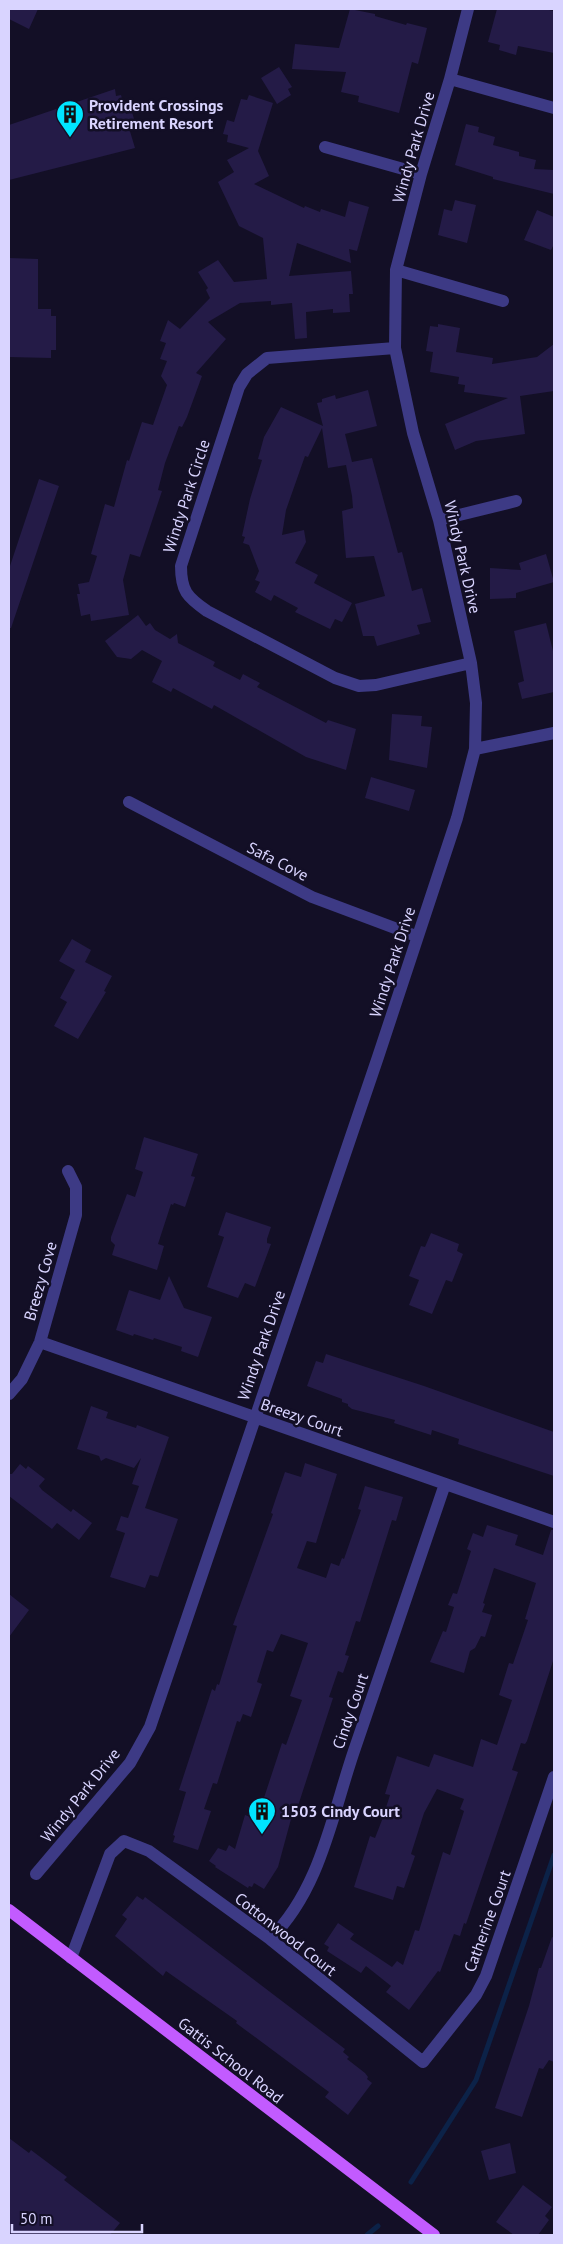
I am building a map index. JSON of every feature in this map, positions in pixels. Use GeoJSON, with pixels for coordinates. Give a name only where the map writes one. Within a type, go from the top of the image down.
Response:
{"type":"FeatureCollection","features":[{"type":"Feature","properties":{"kind":"main road","name":"Gattis School Road"},"geometry":{"type":"LineString","coordinates":[[9,1910],[434,2235]]}},
{"type":"Feature","properties":{"kind":"street","name":"Windy Park Drive"},"geometry":{"type":"LineString","coordinates":[[36,1874],[130,1762],[150,1727],[378,1056],[416,936],[457,818],[475,749],[476,704],[471,663],[439,520],[413,434],[395,348],[396,270],[468,9]]}},
{"type":"Feature","properties":{"kind":"street"},"geometry":{"type":"LineString","coordinates":[[450,79],[554,108]]}},
{"type":"Feature","properties":{"kind":"street"},"geometry":{"type":"LineString","coordinates":[[325,147],[421,174]]}},
{"type":"Feature","properties":{"kind":"street"},"geometry":{"type":"LineString","coordinates":[[396,270],[503,301]]}},
{"type":"Feature","properties":{"kind":"street","name":"Windy Park Circle"},"geometry":{"type":"LineString","coordinates":[[395,348],[267,358],[247,374],[239,388],[206,484],[181,566],[181,580],[184,591],[208,611],[319,670],[359,686],[376,685],[471,663]]}},
{"type":"Feature","properties":{"kind":"street"},"geometry":{"type":"LineString","coordinates":[[439,520],[516,501]]}},
{"type":"Feature","properties":{"kind":"street"},"geometry":{"type":"LineString","coordinates":[[475,749],[554,733]]}},
{"type":"Feature","properties":{"kind":"street","name":"Safa Cove"},"geometry":{"type":"LineString","coordinates":[[129,802],[312,897],[416,936]]}},
{"type":"Feature","properties":{"kind":"street","name":"Breezy Cove"},"geometry":{"type":"LineString","coordinates":[[9,1394],[22,1379],[40,1342],[76,1215],[76,1187],[68,1171]]}},
{"type":"Feature","properties":{"kind":"street","name":"Breezy Court"},"geometry":{"type":"LineString","coordinates":[[40,1342],[554,1522]]}},
{"type":"Feature","properties":{"kind":"street","name":"Cindy Court"},"geometry":{"type":"LineString","coordinates":[[270,1940],[297,1907],[316,1868],[445,1484]]}},
{"type":"Feature","properties":{"kind":"street","name":"Catherine Court"},"geometry":{"type":"LineString","coordinates":[[423,2062],[476,1995],[486,1976],[554,1777]]}},
{"type":"Feature","properties":{"kind":"street","name":"Cottonwood Court"},"geometry":{"type":"LineString","coordinates":[[72,1958],[110,1854],[124,1841],[149,1851],[270,1940],[423,2062]]}},
{"type":"Feature","properties":{"kind":"building"},"geometry":{"type":"Polygon","coordinates":[[[9,9],[38,9],[29,29],[9,19],[9,9]]]}},
{"type":"Feature","properties":{"kind":"building"},"geometry":{"type":"Polygon","coordinates":[[[350,9],[375,14],[375,16],[406,25],[407,23],[427,28],[418,64],[412,62],[399,113],[358,102],[359,96],[341,92],[346,72],[292,69],[295,44],[339,48],[350,9]]]}},
{"type":"Feature","properties":{"kind":"building"},"geometry":{"type":"Polygon","coordinates":[[[497,9],[544,9],[554,11],[554,53],[518,46],[516,55],[499,50],[500,45],[488,42],[497,9]]]}},
{"type":"Feature","properties":{"kind":"building"},"geometry":{"type":"Polygon","coordinates":[[[279,67],[292,87],[288,89],[291,95],[277,104],[261,78],[279,67]]]}},
{"type":"Feature","properties":{"kind":"building","name":"Provident Crossings Retirement Resort"},"geometry":{"type":"Polygon","coordinates":[[[115,89],[116,96],[121,95],[126,114],[132,112],[136,126],[129,128],[135,148],[9,180],[9,125],[115,89]]]}},
{"type":"Feature","properties":{"kind":"building"},"geometry":{"type":"Polygon","coordinates":[[[249,95],[273,103],[258,151],[269,176],[254,184],[304,208],[305,206],[320,212],[321,209],[345,217],[349,201],[369,207],[357,251],[349,249],[351,263],[297,243],[289,276],[351,271],[353,294],[349,294],[350,312],[333,313],[333,309],[306,312],[307,338],[295,339],[292,303],[271,305],[271,301],[240,303],[208,322],[226,339],[196,373],[202,376],[187,417],[182,427],[179,426],[165,463],[158,490],[162,491],[140,557],[130,554],[123,580],[129,615],[91,621],[90,614],[81,616],[77,594],[80,594],[78,584],[89,582],[97,556],[91,554],[105,504],[114,507],[127,460],[129,461],[142,422],[153,425],[167,385],[161,376],[167,361],[160,359],[166,343],[160,341],[168,320],[180,329],[210,298],[206,290],[208,288],[198,272],[218,260],[234,282],[267,279],[263,238],[239,226],[218,182],[234,172],[227,160],[249,148],[227,142],[228,135],[223,134],[227,120],[234,122],[241,99],[247,100],[249,95]]]}},
{"type":"Feature","properties":{"kind":"building"},"geometry":{"type":"Polygon","coordinates":[[[466,124],[479,127],[478,132],[495,137],[493,145],[519,152],[519,156],[536,160],[534,169],[554,170],[554,194],[493,179],[493,177],[455,165],[466,124]]]}},
{"type":"Feature","properties":{"kind":"building"},"geometry":{"type":"Polygon","coordinates":[[[455,200],[476,205],[467,243],[438,235],[444,209],[452,211],[455,200]]]}},
{"type":"Feature","properties":{"kind":"building"},"geometry":{"type":"Polygon","coordinates":[[[537,210],[554,217],[554,244],[551,250],[524,240],[537,210]]]}},
{"type":"Feature","properties":{"kind":"building"},"geometry":{"type":"Polygon","coordinates":[[[9,258],[38,259],[38,309],[51,309],[51,316],[56,316],[56,350],[51,350],[51,358],[9,357],[9,258]]]}},
{"type":"Feature","properties":{"kind":"building"},"geometry":{"type":"Polygon","coordinates":[[[438,324],[460,328],[456,352],[493,358],[492,364],[537,357],[554,344],[554,391],[520,396],[525,434],[476,441],[455,450],[445,424],[508,398],[464,392],[465,385],[458,384],[459,377],[430,372],[433,352],[426,351],[430,326],[438,327],[438,324]]]}},
{"type":"Feature","properties":{"kind":"building"},"geometry":{"type":"Polygon","coordinates":[[[368,390],[377,426],[345,434],[352,462],[372,458],[398,553],[402,552],[412,591],[422,588],[431,622],[417,625],[420,634],[377,646],[374,636],[363,636],[355,604],[385,596],[374,556],[346,558],[342,511],[353,508],[352,496],[346,465],[328,468],[322,428],[308,457],[305,456],[286,510],[282,535],[304,530],[306,542],[295,563],[318,575],[314,583],[352,603],[342,622],[335,619],[330,629],[295,612],[298,608],[274,595],[271,601],[255,592],[260,582],[255,580],[259,571],[249,545],[243,543],[245,537],[242,536],[250,499],[262,460],[258,459],[264,437],[281,407],[323,426],[317,403],[322,402],[322,399],[335,395],[336,399],[368,390]]]}},
{"type":"Feature","properties":{"kind":"building"},"geometry":{"type":"Polygon","coordinates":[[[39,479],[59,486],[11,628],[9,628],[9,569],[39,479]]]}},
{"type":"Feature","properties":{"kind":"building"},"geometry":{"type":"Polygon","coordinates":[[[546,554],[554,582],[516,593],[516,598],[490,599],[490,568],[521,570],[519,563],[546,554]]]}},
{"type":"Feature","properties":{"kind":"building"},"geometry":{"type":"Polygon","coordinates":[[[138,615],[146,626],[150,623],[155,630],[170,639],[177,634],[178,643],[215,662],[213,666],[240,680],[243,674],[260,683],[257,687],[326,723],[328,720],[356,729],[346,770],[306,757],[214,705],[212,709],[173,688],[171,692],[152,682],[162,661],[142,650],[131,659],[117,657],[105,641],[138,615]]]}},
{"type":"Feature","properties":{"kind":"building"},"geometry":{"type":"Polygon","coordinates":[[[546,623],[554,655],[554,692],[522,699],[518,683],[524,681],[514,631],[546,623]]]}},
{"type":"Feature","properties":{"kind":"building"},"geometry":{"type":"Polygon","coordinates":[[[392,714],[422,716],[421,726],[432,727],[427,768],[389,760],[392,714]]]}},
{"type":"Feature","properties":{"kind":"building"},"geometry":{"type":"Polygon","coordinates":[[[371,777],[415,790],[409,811],[365,798],[371,777]]]}},
{"type":"Feature","properties":{"kind":"building"},"geometry":{"type":"Polygon","coordinates":[[[72,939],[91,950],[85,962],[112,976],[104,991],[106,992],[78,1039],[54,1026],[67,1002],[60,998],[75,970],[59,961],[72,939]]]}},
{"type":"Feature","properties":{"kind":"building"},"geometry":{"type":"Polygon","coordinates":[[[144,1137],[198,1154],[191,1176],[195,1177],[185,1207],[174,1203],[173,1205],[171,1204],[158,1244],[164,1246],[157,1270],[112,1255],[115,1245],[111,1241],[111,1237],[127,1194],[135,1197],[143,1172],[135,1169],[144,1137]]]}},
{"type":"Feature","properties":{"kind":"building"},"geometry":{"type":"Polygon","coordinates":[[[226,1212],[271,1227],[267,1243],[271,1244],[255,1287],[245,1283],[238,1298],[207,1287],[224,1237],[218,1235],[226,1212]]]}},
{"type":"Feature","properties":{"kind":"building"},"geometry":{"type":"Polygon","coordinates":[[[431,1233],[459,1244],[457,1251],[463,1254],[452,1282],[446,1280],[432,1314],[409,1305],[419,1280],[409,1276],[421,1246],[425,1247],[431,1233]]]}},
{"type":"Feature","properties":{"kind":"building"},"geometry":{"type":"Polygon","coordinates":[[[169,1276],[184,1308],[212,1317],[198,1357],[181,1351],[182,1347],[154,1338],[153,1340],[134,1334],[133,1336],[116,1330],[129,1290],[160,1300],[169,1276]]]}},
{"type":"Feature","properties":{"kind":"building"},"geometry":{"type":"Polygon","coordinates":[[[326,1354],[554,1432],[554,1476],[458,1444],[459,1439],[432,1430],[431,1435],[394,1423],[395,1420],[352,1409],[348,1404],[342,1402],[342,1399],[307,1386],[316,1361],[323,1363],[326,1354]]]}},
{"type":"Feature","properties":{"kind":"building"},"geometry":{"type":"Polygon","coordinates":[[[91,1406],[108,1412],[106,1418],[136,1428],[137,1425],[169,1437],[145,1508],[178,1519],[158,1577],[150,1575],[145,1588],[110,1577],[125,1533],[116,1530],[121,1516],[128,1518],[139,1486],[132,1484],[141,1458],[134,1468],[106,1458],[101,1461],[99,1456],[77,1449],[91,1406]]]}},
{"type":"Feature","properties":{"kind":"building"},"geometry":{"type":"Polygon","coordinates":[[[305,1463],[337,1474],[316,1543],[307,1541],[297,1568],[326,1578],[331,1563],[339,1566],[342,1558],[344,1559],[361,1510],[358,1509],[365,1486],[403,1497],[396,1521],[392,1520],[360,1622],[356,1621],[345,1655],[349,1656],[343,1673],[338,1671],[329,1697],[333,1698],[297,1809],[294,1808],[278,1867],[264,1889],[254,1883],[252,1887],[249,1886],[248,1888],[215,1867],[209,1861],[218,1848],[226,1851],[229,1845],[235,1849],[245,1815],[257,1819],[282,1743],[286,1745],[302,1700],[290,1696],[308,1643],[281,1634],[273,1652],[267,1650],[257,1682],[262,1684],[251,1717],[243,1714],[240,1722],[237,1721],[217,1784],[213,1783],[204,1809],[211,1811],[198,1850],[173,1842],[175,1836],[173,1835],[186,1792],[179,1790],[212,1689],[215,1691],[217,1684],[219,1685],[237,1626],[233,1625],[273,1514],[271,1513],[285,1472],[301,1477],[305,1463]]]}},
{"type":"Feature","properties":{"kind":"building"},"geometry":{"type":"Polygon","coordinates":[[[20,1464],[26,1469],[28,1466],[45,1479],[39,1486],[42,1490],[71,1512],[73,1509],[92,1523],[79,1540],[57,1523],[52,1529],[9,1496],[9,1474],[12,1474],[20,1464]]]}},
{"type":"Feature","properties":{"kind":"building"},"geometry":{"type":"Polygon","coordinates":[[[487,1525],[518,1535],[515,1545],[543,1555],[551,1530],[554,1530],[554,1658],[527,1741],[525,1744],[521,1743],[512,1770],[518,1772],[466,1924],[464,1923],[460,1936],[454,1934],[440,1972],[438,1971],[409,2010],[386,1992],[391,1986],[366,1966],[361,1973],[327,1951],[329,1947],[324,1944],[338,1923],[354,1934],[350,1939],[392,1967],[397,1961],[403,1965],[415,1930],[419,1931],[443,1852],[450,1855],[464,1811],[460,1809],[464,1799],[437,1789],[424,1813],[411,1854],[415,1856],[404,1888],[397,1886],[393,1900],[354,1887],[370,1836],[375,1838],[382,1820],[390,1795],[385,1794],[397,1756],[429,1767],[434,1754],[473,1767],[481,1739],[497,1745],[512,1700],[499,1695],[509,1663],[513,1664],[528,1620],[525,1619],[536,1583],[494,1568],[482,1612],[492,1615],[485,1637],[481,1636],[475,1648],[470,1651],[464,1673],[430,1662],[443,1631],[446,1632],[454,1607],[448,1605],[453,1593],[457,1594],[471,1551],[467,1549],[473,1533],[483,1537],[487,1525]]]}},
{"type":"Feature","properties":{"kind":"building"},"geometry":{"type":"Polygon","coordinates":[[[9,1594],[29,1610],[9,1637],[9,1594]]]}},
{"type":"Feature","properties":{"kind":"building"},"geometry":{"type":"Polygon","coordinates":[[[137,1896],[143,1900],[145,1897],[345,2049],[343,2052],[349,2057],[347,2059],[365,2073],[368,2077],[367,2079],[372,2083],[348,2115],[325,2097],[329,2092],[236,2023],[237,2021],[166,1971],[163,1976],[115,1936],[127,1919],[122,1915],[137,1896]]]}},
{"type":"Feature","properties":{"kind":"building"},"geometry":{"type":"Polygon","coordinates":[[[552,1937],[554,1938],[554,2062],[549,2060],[543,2069],[539,2068],[522,2117],[495,2108],[529,2006],[539,1968],[541,1968],[552,1937]]]}},
{"type":"Feature","properties":{"kind":"building"},"geometry":{"type":"Polygon","coordinates":[[[9,2138],[29,2153],[31,2150],[67,2177],[64,2180],[120,2223],[110,2235],[9,2235],[9,2138]]]}},
{"type":"Feature","properties":{"kind":"building"},"geometry":{"type":"Polygon","coordinates":[[[510,2143],[516,2173],[489,2180],[481,2151],[510,2143]]]}},
{"type":"Feature","properties":{"kind":"building"},"geometry":{"type":"Polygon","coordinates":[[[523,2185],[552,2207],[545,2216],[549,2220],[538,2235],[514,2235],[496,2222],[523,2185]]]}},
{"type":"Feature","properties":{"kind":"waterway"},"geometry":{"type":"LineString","coordinates":[[411,2182],[476,2080],[554,1855]]}},
{"type":"Feature","properties":{"kind":"waterway"},"geometry":{"type":"LineString","coordinates":[[367,2235],[378,2226]]}},
{"type":"Feature","properties":{"kind":"place","name":"Provident Crossings Retirement Resort"},"geometry":{"type":"Point","coordinates":[70,138]}},
{"type":"Feature","properties":{"kind":"place","name":"1503 Cindy Court"},"geometry":{"type":"Point","coordinates":[262,1835]}}]}
